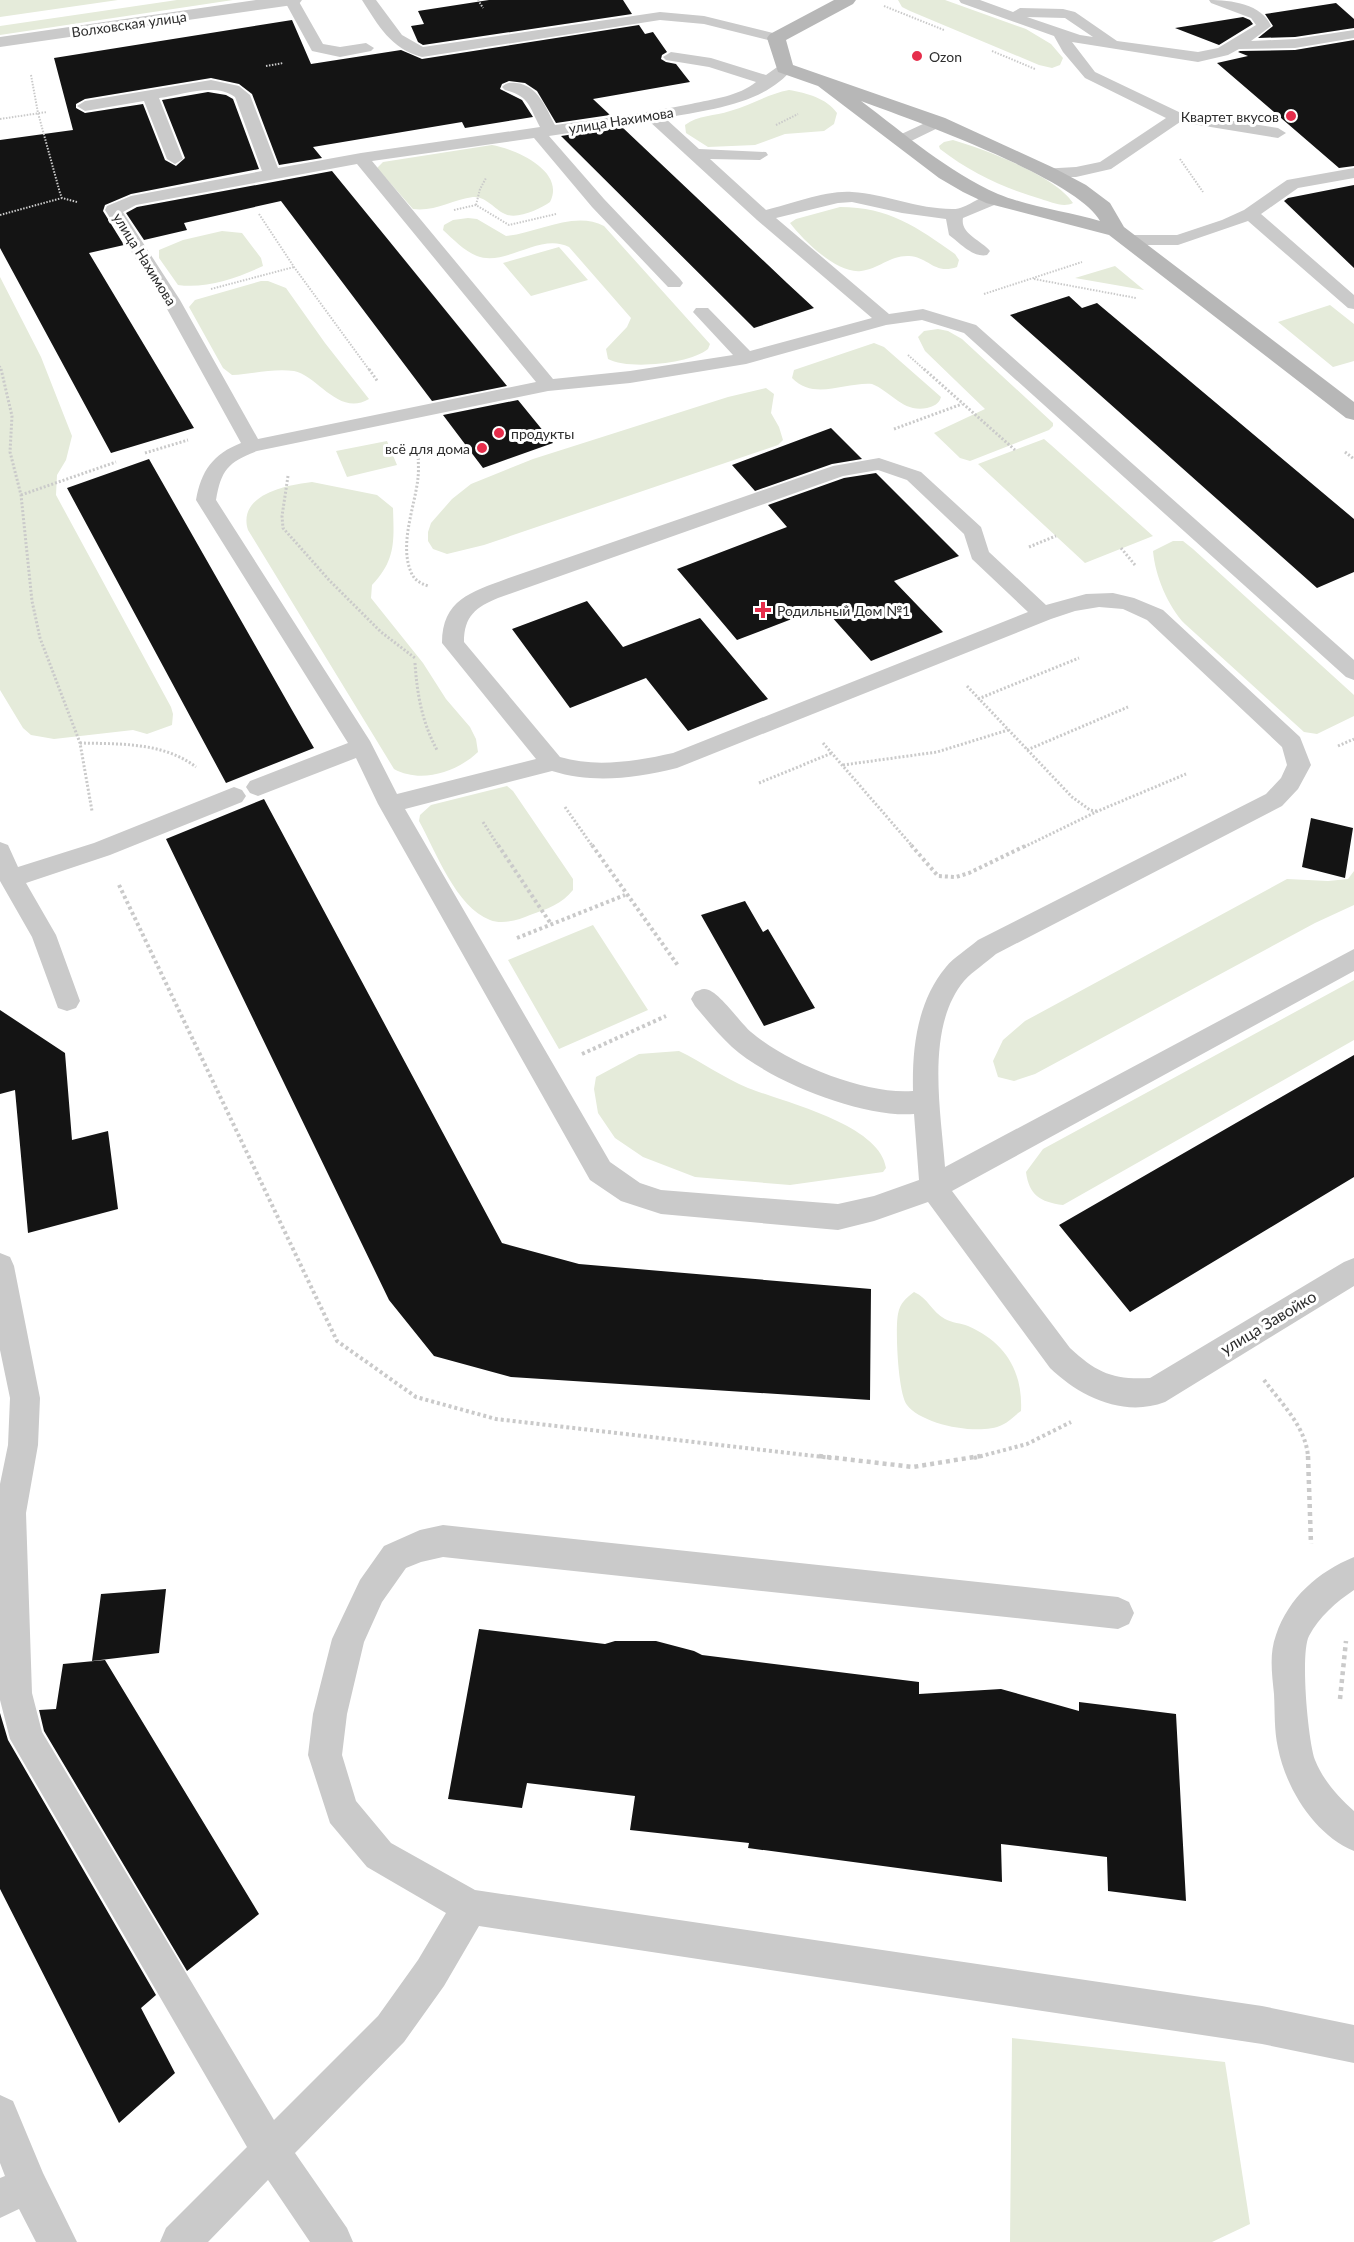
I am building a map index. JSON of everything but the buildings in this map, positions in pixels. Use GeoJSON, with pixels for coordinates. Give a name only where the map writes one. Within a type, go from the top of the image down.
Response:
{"type":"FeatureCollection","features":[{"type":"Feature","properties":{"kind":"main road"},"geometry":{"type":"LineString","coordinates":[[847,0],[776,38],[785,68],[938,122],[1047,171],[1078,189],[1103,207],[1121,235],[1354,413]]}},
{"type":"Feature","properties":{"kind":"main road"},"geometry":{"type":"LineString","coordinates":[[826,84],[946,174],[993,199],[1121,235]]}},
{"type":"Feature","properties":{"kind":"street","name":"Волховская улица"},"geometry":{"type":"LineString","coordinates":[[0,42],[292,0]]}},
{"type":"Feature","properties":{"kind":"lane"},"geometry":{"type":"LineString","coordinates":[[292,0],[317,48],[340,52],[366,48]]}},
{"type":"Feature","properties":{"kind":"lane"},"geometry":{"type":"LineString","coordinates":[[369,0],[395,38],[402,44],[422,52],[660,16],[689,16],[776,38]]}},
{"type":"Feature","properties":{"kind":"lane"},"geometry":{"type":"LineString","coordinates":[[966,0],[1061,35],[1198,57],[1223,52],[1264,26],[1264,22],[1256,15],[1216,0]]}},
{"type":"Feature","properties":{"kind":"lane"},"geometry":{"type":"LineString","coordinates":[[1001,13],[1063,13],[1094,30],[1114,45]]}},
{"type":"Feature","properties":{"kind":"lane"},"geometry":{"type":"LineString","coordinates":[[1237,44],[1251,46],[1327,39],[1354,34]]}},
{"type":"Feature","properties":{"kind":"lane"},"geometry":{"type":"LineString","coordinates":[[1061,35],[1068,49],[1090,75],[1177,117],[1278,134]]}},
{"type":"Feature","properties":{"kind":"lane"},"geometry":{"type":"LineString","coordinates":[[1223,52],[1239,63]]}},
{"type":"Feature","properties":{"kind":"lane"},"geometry":{"type":"LineString","coordinates":[[671,57],[711,63],[768,81]]}},
{"type":"Feature","properties":{"kind":"lane","name":"улица Нахимова"},"geometry":{"type":"LineString","coordinates":[[252,446],[171,300],[112,210],[131,201],[480,133],[543,131],[653,116],[741,97],[756,90],[785,68]]}},
{"type":"Feature","properties":{"kind":"lane"},"geometry":{"type":"LineString","coordinates":[[85,106],[211,85],[234,89],[242,95],[272,175]]}},
{"type":"Feature","properties":{"kind":"lane"},"geometry":{"type":"LineString","coordinates":[[510,87],[517,86],[527,91],[556,158],[674,283]]}},
{"type":"Feature","properties":{"kind":"lane"},"geometry":{"type":"LineString","coordinates":[[150,95],[175,159]]}},
{"type":"Feature","properties":{"kind":"lane"},"geometry":{"type":"LineString","coordinates":[[653,116],[878,321]]}},
{"type":"Feature","properties":{"kind":"lane"},"geometry":{"type":"LineString","coordinates":[[1047,171],[1076,172],[1105,166],[1177,117]]}},
{"type":"Feature","properties":{"kind":"lane"},"geometry":{"type":"LineString","coordinates":[[901,140],[938,122]]}},
{"type":"Feature","properties":{"kind":"lane"},"geometry":{"type":"LineString","coordinates":[[694,154],[760,155]]}},
{"type":"Feature","properties":{"kind":"lane"},"geometry":{"type":"LineString","coordinates":[[361,158],[548,385]]}},
{"type":"Feature","properties":{"kind":"lane"},"geometry":{"type":"LineString","coordinates":[[1121,235],[1178,240],[1228,224],[1250,214],[1293,184],[1354,173]]}},
{"type":"Feature","properties":{"kind":"lane"},"geometry":{"type":"LineString","coordinates":[[763,216],[838,198],[852,197],[902,208],[956,216],[993,199]]}},
{"type":"Feature","properties":{"kind":"lane"},"geometry":{"type":"LineString","coordinates":[[1250,214],[1354,304]]}},
{"type":"Feature","properties":{"kind":"lane"},"geometry":{"type":"LineString","coordinates":[[956,216],[953,220],[955,231],[981,251]]}},
{"type":"Feature","properties":{"kind":"lane"},"geometry":{"type":"LineString","coordinates":[[702,312],[746,358]]}},
{"type":"Feature","properties":{"kind":"lane"},"geometry":{"type":"LineString","coordinates":[[1354,672],[970,329],[923,314],[878,321],[746,358],[630,377],[548,385],[252,446],[230,456],[214,469],[209,479],[206,500],[362,747],[390,804],[600,1171],[631,1192],[662,1202],[838,1217],[865,1213],[933,1187],[1354,959]]}},
{"type":"Feature","properties":{"kind":"lane"},"geometry":{"type":"LineString","coordinates":[[545,765],[453,643],[454,619],[463,608],[478,598],[513,584],[840,470],[879,464],[914,476],[974,532],[979,554],[988,564],[1043,614]]}},
{"type":"Feature","properties":{"kind":"lane"},"geometry":{"type":"LineString","coordinates":[[390,804],[545,765],[568,769],[653,765],[677,760],[1063,606],[1106,598],[1128,603],[1155,615],[1292,742],[1299,765],[1290,783],[1274,800],[987,947],[955,974],[939,1001],[927,1037],[927,1101],[933,1187],[1060,1358],[1071,1369],[1088,1380],[1109,1391],[1124,1394]]}},
{"type":"Feature","properties":{"kind":"lane"},"geometry":{"type":"LineString","coordinates":[[258,787],[362,747]]}},
{"type":"Feature","properties":{"kind":"lane"},"geometry":{"type":"LineString","coordinates":[[10,879],[102,849],[228,798]]}},
{"type":"Feature","properties":{"kind":"lane"},"geometry":{"type":"LineString","coordinates":[[0,851],[10,879],[44,935],[67,1000]]}},
{"type":"Feature","properties":{"kind":"lane"},"geometry":{"type":"LineString","coordinates":[[704,999],[741,1039],[769,1060],[793,1072],[826,1086],[894,1104],[927,1101]]}},
{"type":"Feature","properties":{"kind":"lane"},"geometry":{"type":"LineString","coordinates":[[0,1266],[25,1398],[23,1445],[10,1524],[15,1693],[27,1739],[270,2149],[333,2242]]}},
{"type":"Feature","properties":{"kind":"lane","name":"улица Завойко"},"geometry":{"type":"LineString","coordinates":[[1124,1394],[1154,1392],[1354,1271]]}},
{"type":"Feature","properties":{"kind":"lane"},"geometry":{"type":"LineString","coordinates":[[1118,1613],[443,1541],[420,1546],[396,1557],[371,1591],[348,1639],[330,1713],[325,1755],[342,1811],[379,1855],[470,1907],[1262,2025],[1354,2044]]}},
{"type":"Feature","properties":{"kind":"lane"},"geometry":{"type":"LineString","coordinates":[[1354,1573],[1344,1576],[1313,1602],[1301,1618],[1289,1645],[1292,1740],[1303,1774],[1323,1806],[1354,1834]]}},
{"type":"Feature","properties":{"kind":"lane"},"geometry":{"type":"LineString","coordinates":[[180,2242],[391,2029],[431,1973],[470,1907]]}},
{"type":"Feature","properties":{"kind":"lane"},"geometry":{"type":"LineString","coordinates":[[0,2114],[14,2191],[57,2242]]}},
{"type":"Feature","properties":{"kind":"path"},"geometry":{"type":"LineString","coordinates":[[878,6],[886,6],[952,34]]}},
{"type":"Feature","properties":{"kind":"path"},"geometry":{"type":"LineString","coordinates":[[24,39],[38,113],[62,198]]}},
{"type":"Feature","properties":{"kind":"path"},"geometry":{"type":"LineString","coordinates":[[985,48],[1029,67]]}},
{"type":"Feature","properties":{"kind":"path"},"geometry":{"type":"LineString","coordinates":[[743,154],[774,127],[799,113],[845,99]]}},
{"type":"Feature","properties":{"kind":"path"},"geometry":{"type":"LineString","coordinates":[[0,119],[85,106]]}},
{"type":"Feature","properties":{"kind":"path"},"geometry":{"type":"LineString","coordinates":[[0,215],[62,198],[112,210]]}},
{"type":"Feature","properties":{"kind":"path"},"geometry":{"type":"LineString","coordinates":[[412,222],[472,204],[506,224],[512,225],[598,203]]}},
{"type":"Feature","properties":{"kind":"path"},"geometry":{"type":"LineString","coordinates":[[268,229],[377,381]]}},
{"type":"Feature","properties":{"kind":"path"},"geometry":{"type":"LineString","coordinates":[[923,314],[1091,260]]}},
{"type":"Feature","properties":{"kind":"path"},"geometry":{"type":"LineString","coordinates":[[212,288],[294,267]]}},
{"type":"Feature","properties":{"kind":"path"},"geometry":{"type":"LineString","coordinates":[[1032,279],[1137,298]]}},
{"type":"Feature","properties":{"kind":"path"},"geometry":{"type":"LineString","coordinates":[[878,321],[1015,450]]}},
{"type":"Feature","properties":{"kind":"path"},"geometry":{"type":"LineString","coordinates":[[0,366],[12,416],[10,452],[21,495],[32,601],[38,629],[80,743],[87,791],[102,849],[338,1341],[416,1397],[496,1419],[913,1467],[974,1458],[1027,1444],[1124,1394]]}},
{"type":"Feature","properties":{"kind":"path"},"geometry":{"type":"LineString","coordinates":[[401,414],[418,448],[419,475],[406,555],[408,567],[417,582],[423,586],[434,587]]}},
{"type":"Feature","properties":{"kind":"path"},"geometry":{"type":"LineString","coordinates":[[302,435],[287,478],[282,516],[283,528],[329,580],[374,625],[415,658]]}},
{"type":"Feature","properties":{"kind":"path"},"geometry":{"type":"LineString","coordinates":[[21,495],[116,462]]}},
{"type":"Feature","properties":{"kind":"path"},"geometry":{"type":"LineString","coordinates":[[941,656],[978,699],[1080,804],[1090,810],[1098,811]]}},
{"type":"Feature","properties":{"kind":"path"},"geometry":{"type":"LineString","coordinates":[[978,699],[1078,658]]}},
{"type":"Feature","properties":{"kind":"path"},"geometry":{"type":"LineString","coordinates":[[1027,750],[1128,707]]}},
{"type":"Feature","properties":{"kind":"path"},"geometry":{"type":"LineString","coordinates":[[798,713],[938,876],[956,877],[969,873],[1098,811],[1186,774]]}},
{"type":"Feature","properties":{"kind":"path"},"geometry":{"type":"LineString","coordinates":[[843,765],[937,752],[1008,730]]}},
{"type":"Feature","properties":{"kind":"path"},"geometry":{"type":"LineString","coordinates":[[80,743],[125,744],[173,754],[194,764],[228,798]]}},
{"type":"Feature","properties":{"kind":"path"},"geometry":{"type":"LineString","coordinates":[[759,783],[832,753]]}},
{"type":"Feature","properties":{"kind":"path"},"geometry":{"type":"LineString","coordinates":[[543,1071],[704,999],[625,895],[545,765]]}},
{"type":"Feature","properties":{"kind":"path"},"geometry":{"type":"LineString","coordinates":[[476,955],[625,895]]}},
{"type":"Feature","properties":{"kind":"path"},"geometry":{"type":"LineString","coordinates":[[1234,1343],[1283,1403],[1301,1430],[1308,1448],[1313,1602]]}},
{"type":"Feature","properties":{"kind":"path"},"geometry":{"type":"LineString","coordinates":[[1340,1705],[1346,1636]]}},
{"type":"Feature","properties":{"kind":"green space"},"geometry":{"type":"Polygon","coordinates":[[[0,0],[118,0],[0,17],[0,0]]]}},
{"type":"Feature","properties":{"kind":"green space"},"geometry":{"type":"Polygon","coordinates":[[[177,0],[233,0],[0,35],[0,26],[177,0]]]}},
{"type":"Feature","properties":{"kind":"green space"},"geometry":{"type":"Polygon","coordinates":[[[898,0],[945,0],[1026,29],[1051,44],[1063,58],[1060,65],[1052,68],[1039,65],[910,11],[902,7],[898,0]]]}},
{"type":"Feature","properties":{"kind":"green space"},"geometry":{"type":"Polygon","coordinates":[[[789,90],[822,100],[833,108],[837,113],[834,124],[824,131],[785,134],[755,145],[708,147],[686,133],[685,125],[695,119],[730,111],[789,90]]]}},
{"type":"Feature","properties":{"kind":"green space"},"geometry":{"type":"Polygon","coordinates":[[[953,140],[1000,157],[1036,174],[1064,193],[1073,203],[1061,205],[1053,203],[988,179],[940,149],[939,146],[944,142],[953,140]]]}},
{"type":"Feature","properties":{"kind":"green space"},"geometry":{"type":"Polygon","coordinates":[[[492,145],[513,151],[536,163],[545,171],[551,181],[553,191],[550,202],[516,216],[501,212],[478,197],[465,198],[428,209],[413,209],[377,168],[383,162],[492,145]]]}},
{"type":"Feature","properties":{"kind":"green space"},"geometry":{"type":"Polygon","coordinates":[[[840,207],[873,211],[902,220],[955,254],[959,260],[957,267],[943,269],[922,259],[909,256],[902,256],[861,271],[831,262],[803,238],[790,223],[796,219],[840,207]]]}},
{"type":"Feature","properties":{"kind":"green space"},"geometry":{"type":"Polygon","coordinates":[[[477,219],[506,236],[568,221],[581,220],[604,226],[710,344],[708,349],[688,358],[659,364],[630,364],[608,359],[606,349],[627,327],[631,318],[569,247],[546,244],[500,257],[477,256],[463,248],[443,230],[444,225],[453,220],[477,219]]]}},
{"type":"Feature","properties":{"kind":"green space"},"geometry":{"type":"Polygon","coordinates":[[[222,231],[242,233],[261,258],[263,266],[221,282],[178,285],[159,258],[159,250],[183,240],[222,231]]]}},
{"type":"Feature","properties":{"kind":"green space"},"geometry":{"type":"Polygon","coordinates":[[[559,247],[588,280],[531,296],[503,263],[559,247]]]}},
{"type":"Feature","properties":{"kind":"green space"},"geometry":{"type":"Polygon","coordinates":[[[1115,266],[1144,290],[1075,278],[1115,266]]]}},
{"type":"Feature","properties":{"kind":"green space"},"geometry":{"type":"Polygon","coordinates":[[[0,277],[41,357],[72,436],[66,460],[57,475],[56,495],[171,707],[172,725],[147,734],[133,730],[54,739],[31,735],[23,728],[0,690],[0,277]]]}},
{"type":"Feature","properties":{"kind":"green space"},"geometry":{"type":"Polygon","coordinates":[[[268,281],[286,288],[369,399],[358,403],[348,403],[329,394],[303,374],[294,371],[232,375],[223,368],[189,307],[195,300],[268,281]]]}},
{"type":"Feature","properties":{"kind":"green space"},"geometry":{"type":"Polygon","coordinates":[[[1330,305],[1354,324],[1354,361],[1333,367],[1278,322],[1330,305]]]}},
{"type":"Feature","properties":{"kind":"green space"},"geometry":{"type":"Polygon","coordinates":[[[938,329],[948,331],[962,339],[1053,423],[1053,426],[1049,430],[970,461],[960,458],[934,433],[985,409],[925,351],[918,337],[924,331],[938,329]]]}},
{"type":"Feature","properties":{"kind":"green space"},"geometry":{"type":"Polygon","coordinates":[[[874,343],[884,347],[941,397],[938,403],[919,409],[904,405],[872,384],[820,389],[801,385],[792,378],[794,370],[874,343]]]}},
{"type":"Feature","properties":{"kind":"green space"},"geometry":{"type":"Polygon","coordinates":[[[766,388],[774,394],[771,413],[783,440],[778,445],[484,545],[447,554],[433,549],[428,541],[431,523],[452,499],[471,484],[533,459],[728,397],[766,388]]]}},
{"type":"Feature","properties":{"kind":"green space"},"geometry":{"type":"Polygon","coordinates":[[[1044,439],[1153,536],[1085,563],[978,464],[1044,439]]]}},
{"type":"Feature","properties":{"kind":"green space"},"geometry":{"type":"Polygon","coordinates":[[[387,441],[397,465],[347,477],[336,451],[387,441]]]}},
{"type":"Feature","properties":{"kind":"green space"},"geometry":{"type":"Polygon","coordinates":[[[312,482],[377,495],[393,508],[392,550],[386,567],[372,585],[371,598],[423,663],[446,699],[470,727],[476,739],[478,752],[460,765],[438,774],[427,775],[404,773],[394,769],[248,530],[247,518],[250,508],[257,500],[277,489],[312,482]]]}},
{"type":"Feature","properties":{"kind":"green space"},"geometry":{"type":"Polygon","coordinates":[[[1173,541],[1183,541],[1193,549],[1354,695],[1354,716],[1317,734],[1304,732],[1185,624],[1168,600],[1154,560],[1153,551],[1173,541]]]}},
{"type":"Feature","properties":{"kind":"green space"},"geometry":{"type":"Polygon","coordinates":[[[507,786],[513,791],[573,879],[573,890],[564,899],[548,908],[516,920],[500,922],[490,920],[478,913],[457,891],[419,821],[420,815],[431,805],[507,786]]]}},
{"type":"Feature","properties":{"kind":"green space"},"geometry":{"type":"Polygon","coordinates":[[[1354,871],[1354,905],[1315,923],[1035,1074],[1014,1081],[998,1077],[993,1061],[1003,1040],[1025,1021],[1287,879],[1328,881],[1348,879],[1354,871]]]}},
{"type":"Feature","properties":{"kind":"green space"},"geometry":{"type":"Polygon","coordinates":[[[593,925],[648,1010],[559,1049],[508,960],[593,925]]]}},
{"type":"Feature","properties":{"kind":"green space"},"geometry":{"type":"Polygon","coordinates":[[[1354,980],[1354,1040],[1063,1205],[1048,1202],[1033,1192],[1026,1172],[1043,1149],[1354,980]]]}},
{"type":"Feature","properties":{"kind":"green space"},"geometry":{"type":"Polygon","coordinates":[[[679,1051],[730,1080],[849,1127],[867,1139],[880,1153],[886,1168],[883,1172],[790,1185],[695,1177],[643,1157],[615,1138],[598,1113],[594,1089],[596,1077],[639,1054],[679,1051]]]}},
{"type":"Feature","properties":{"kind":"green space"},"geometry":{"type":"Polygon","coordinates":[[[914,1292],[941,1316],[981,1333],[1002,1349],[1019,1383],[1021,1411],[1002,1425],[992,1428],[966,1429],[925,1418],[907,1405],[899,1375],[897,1321],[902,1304],[914,1292]]]}},
{"type":"Feature","properties":{"kind":"green space"},"geometry":{"type":"Polygon","coordinates":[[[1012,2038],[1225,2062],[1250,2224],[1212,2242],[1010,2242],[1012,2038]]]}},
{"type":"Feature","properties":{"kind":"place","name":"Ozon"},"geometry":{"type":"Point","coordinates":[917,56]}},
{"type":"Feature","properties":{"kind":"place","name":"Квартет вкусов"},"geometry":{"type":"Point","coordinates":[1291,116]}},
{"type":"Feature","properties":{"kind":"place","name":"продукты"},"geometry":{"type":"Point","coordinates":[499,433]}},
{"type":"Feature","properties":{"kind":"place","name":"всё для дома"},"geometry":{"type":"Point","coordinates":[482,448]}},
{"type":"Feature","properties":{"kind":"place","name":"Родильный Дом №1"},"geometry":{"type":"Point","coordinates":[763,610]}}]}
